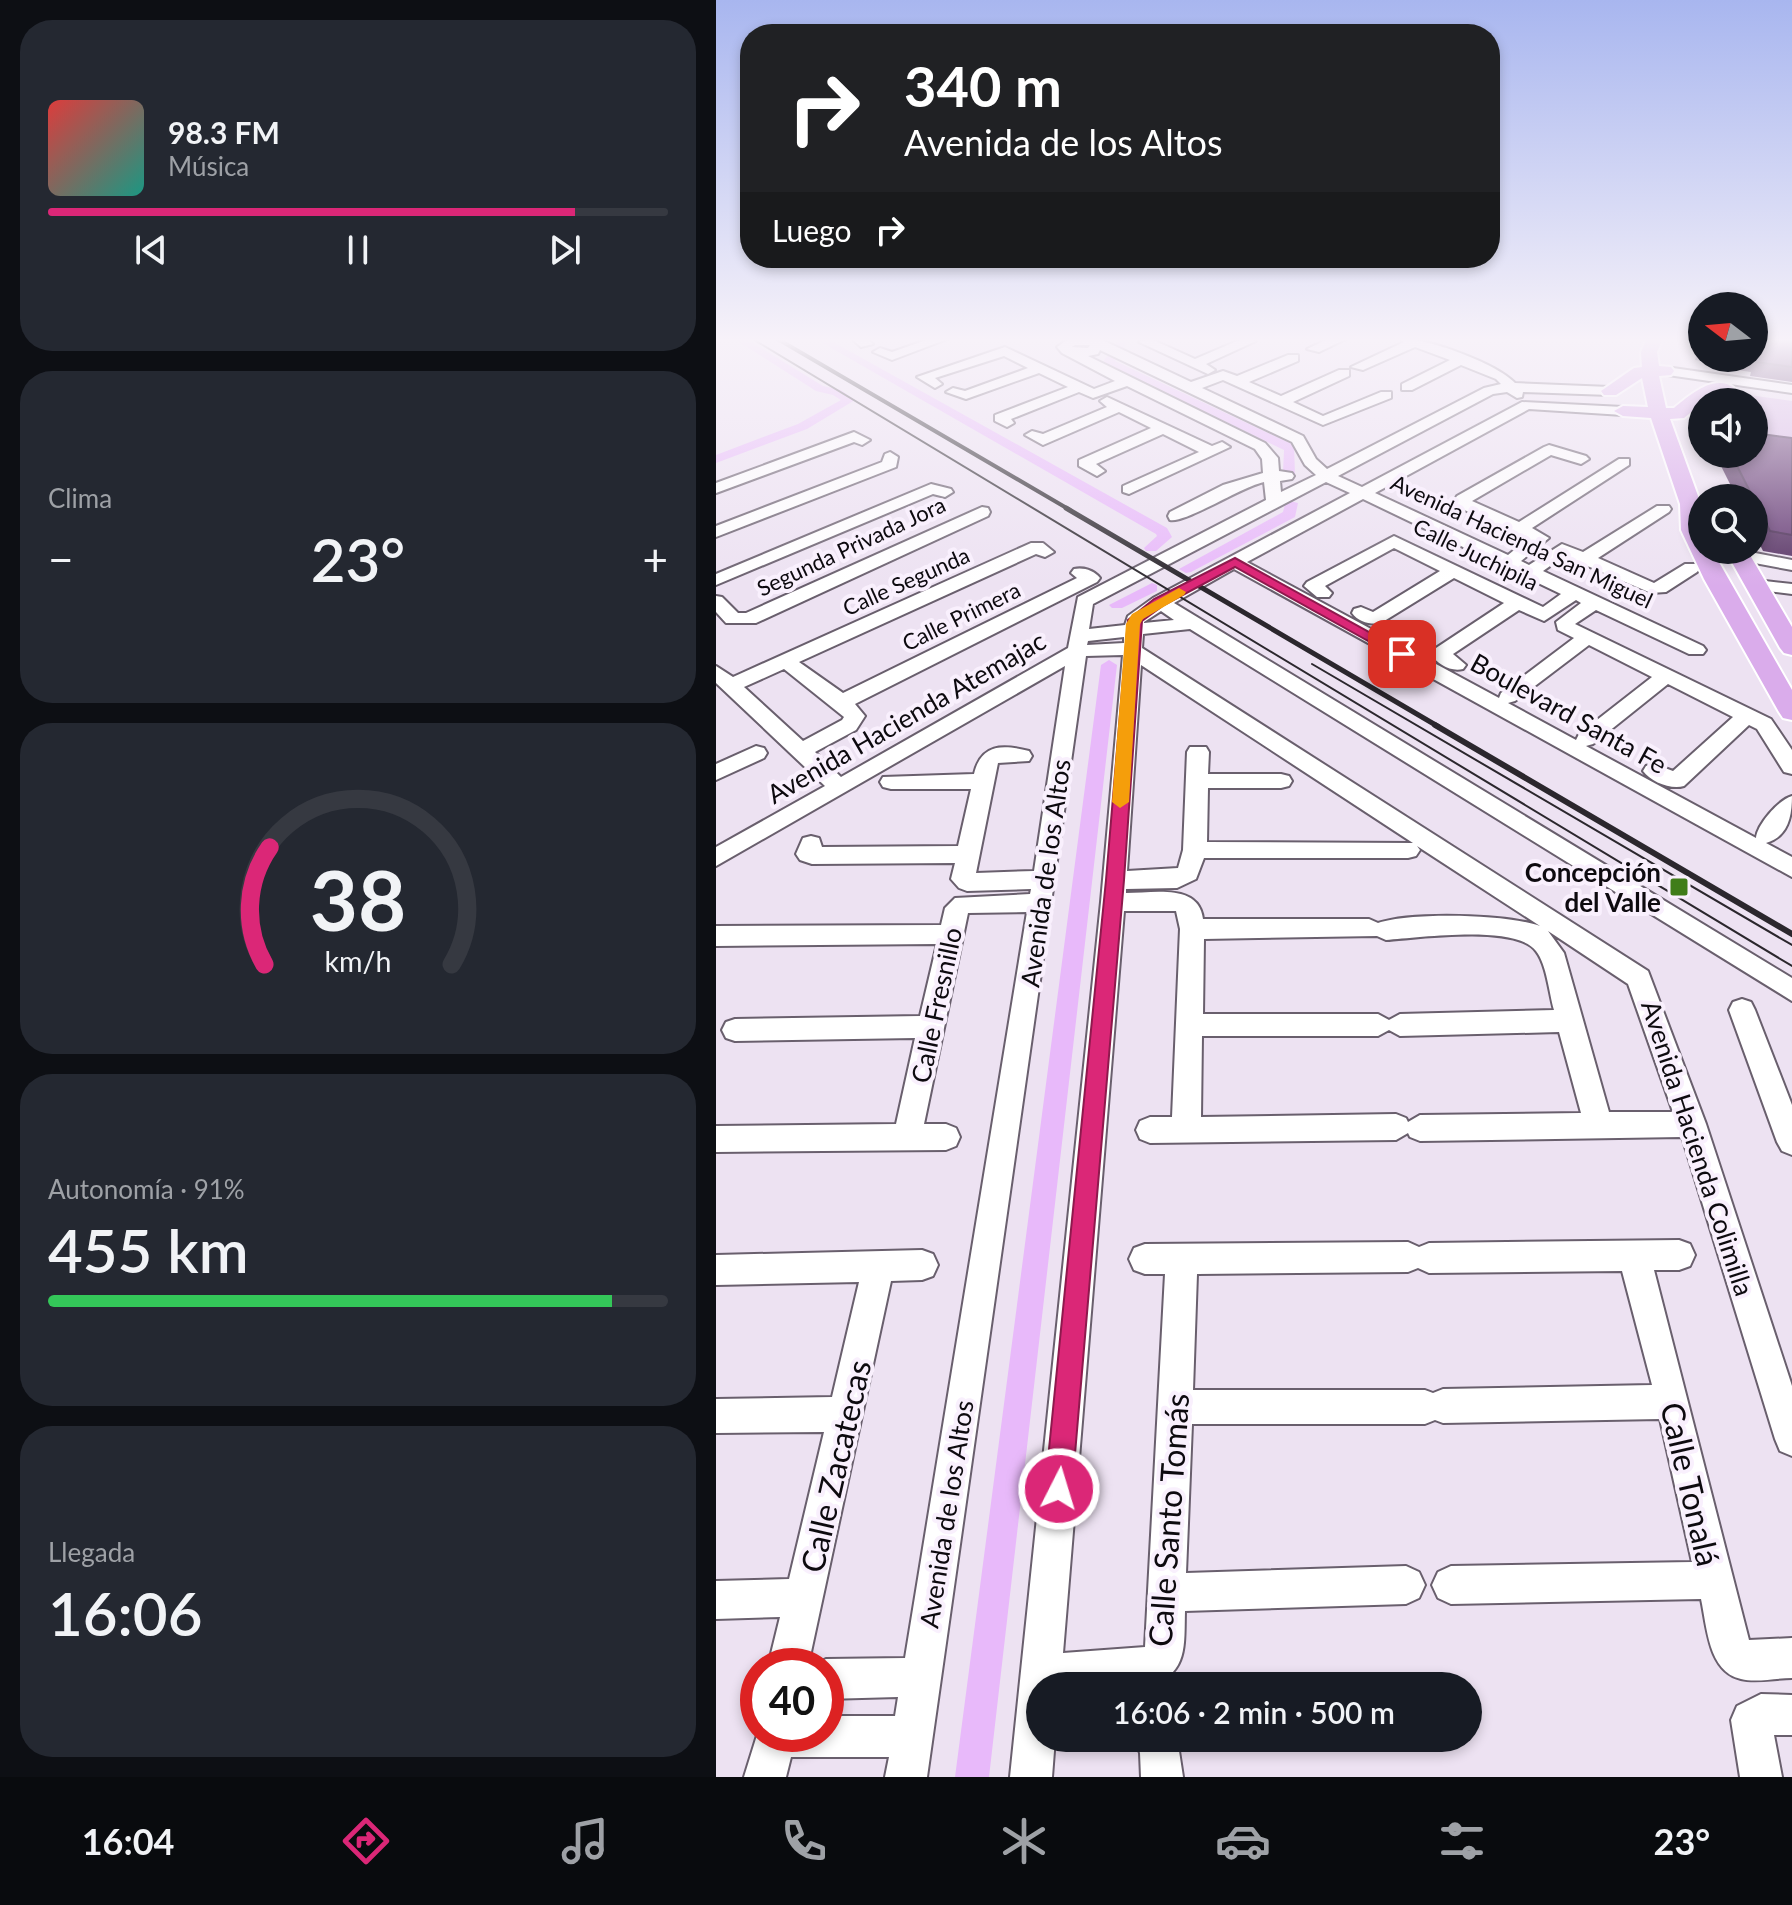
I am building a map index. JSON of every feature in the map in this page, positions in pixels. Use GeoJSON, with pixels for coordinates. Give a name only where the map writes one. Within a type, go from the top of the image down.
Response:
{"type":"FeatureCollection","features":[{"type":"Feature","properties":{"kind":"main road"},"geometry":{"type":"LineString","coordinates":[[1644,421],[1667,439]]}},
{"type":"Feature","properties":{"kind":"main road"},"geometry":{"type":"LineString","coordinates":[[1662,421],[1667,439],[1688,484]]}},
{"type":"Feature","properties":{"kind":"main road"},"geometry":{"type":"LineString","coordinates":[[1665,421],[1696,469],[1697,484]]}},
{"type":"Feature","properties":{"kind":"main road"},"geometry":{"type":"LineString","coordinates":[[1708,564],[1792,712]]}},
{"type":"Feature","properties":{"kind":"main road"},"geometry":{"type":"LineString","coordinates":[[1725,564],[1792,680]]}},
{"type":"Feature","properties":{"kind":"main road"},"geometry":{"type":"LineString","coordinates":[[1750,564],[1792,648]]}},
{"type":"Feature","properties":{"kind":"main road"},"geometry":{"type":"LineString","coordinates":[[1751,564],[1792,626]]}},
{"type":"Feature","properties":{"kind":"street"},"geometry":{"type":"LineString","coordinates":[[1032,435],[1043,440],[1087,421]]}},
{"type":"Feature","properties":{"kind":"street"},"geometry":{"type":"LineString","coordinates":[[1149,421],[1212,452]]}},
{"type":"Feature","properties":{"kind":"street"},"geometry":{"type":"LineString","coordinates":[[1209,421],[1260,446],[1269,454],[1274,504]]}},
{"type":"Feature","properties":{"kind":"street"},"geometry":{"type":"LineString","coordinates":[[1260,421],[1298,439],[1310,462],[1328,477]]}},
{"type":"Feature","properties":{"kind":"street","name":"Avenida de los Altos"},"geometry":{"type":"LineString","coordinates":[[906,1777],[1042,892],[1081,606],[1088,597],[1433,421]]}},
{"type":"Feature","properties":{"kind":"street"},"geometry":{"type":"LineString","coordinates":[[1042,1672],[1114,891],[1131,640],[1137,617],[1159,602],[1497,421]]}},
{"type":"Feature","properties":{"kind":"street"},"geometry":{"type":"LineString","coordinates":[[1097,471],[1084,463],[1164,428]]}},
{"type":"Feature","properties":{"kind":"street"},"geometry":{"type":"LineString","coordinates":[[716,488],[854,437],[862,440]]}},
{"type":"Feature","properties":{"kind":"street"},"geometry":{"type":"LineString","coordinates":[[1129,489],[1228,445]]}},
{"type":"Feature","properties":{"kind":"street"},"geometry":{"type":"LineString","coordinates":[[1511,561],[1540,540],[1521,528],[1462,503],[1463,499],[1549,450],[1581,459]]}},
{"type":"Feature","properties":{"kind":"street"},"geometry":{"type":"LineString","coordinates":[[716,532],[890,464],[890,457]]}},
{"type":"Feature","properties":{"kind":"street"},"geometry":{"type":"LineString","coordinates":[[1521,528],[1624,462]]}},
{"type":"Feature","properties":{"kind":"street"},"geometry":{"type":"LineString","coordinates":[[1176,516],[1272,474],[1328,477]]}},
{"type":"Feature","properties":{"kind":"street","name":"Avenida Hacienda San Miguel"},"geometry":{"type":"LineString","coordinates":[[1328,477],[1696,650]]}},
{"type":"Feature","properties":{"kind":"street"},"geometry":{"type":"LineString","coordinates":[[716,580],[931,489],[945,492]]}},
{"type":"Feature","properties":{"kind":"street"},"geometry":{"type":"LineString","coordinates":[[1586,558],[1663,509]]}},
{"type":"Feature","properties":{"kind":"street","name":"Segunda Privada Jora"},"geometry":{"type":"LineString","coordinates":[[716,601],[733,619],[741,621],[982,512]]}},
{"type":"Feature","properties":{"kind":"street","name":"Calle Juchipila"},"geometry":{"type":"LineString","coordinates":[[1323,593],[1313,586],[1394,541],[1548,615],[1575,592]]}},
{"type":"Feature","properties":{"kind":"street","name":"Calle Segunda"},"geometry":{"type":"LineString","coordinates":[[786,662],[1037,547],[1045,552]]}},
{"type":"Feature","properties":{"kind":"street"},"geometry":{"type":"LineString","coordinates":[[1532,571],[1564,549],[1654,588],[1691,568]]}},
{"type":"Feature","properties":{"kind":"street"},"geometry":{"type":"LineString","coordinates":[[1768,558],[1792,565]]}},
{"type":"Feature","properties":{"kind":"street","name":"Boulevard Santa Fe"},"geometry":{"type":"LineString","coordinates":[[1235,562],[1792,868]]}},
{"type":"Feature","properties":{"kind":"street"},"geometry":{"type":"LineString","coordinates":[[1361,613],[1374,619],[1454,570]]}},
{"type":"Feature","properties":{"kind":"street","name":"Calle Primera"},"geometry":{"type":"LineString","coordinates":[[842,702],[1091,578],[1080,573]]}},
{"type":"Feature","properties":{"kind":"street"},"geometry":{"type":"LineString","coordinates":[[1765,586],[1792,589]]}},
{"type":"Feature","properties":{"kind":"street"},"geometry":{"type":"LineString","coordinates":[[1456,665],[1440,654],[1519,601]]}},
{"type":"Feature","properties":{"kind":"street"},"geometry":{"type":"LineString","coordinates":[[1159,602],[1792,991]]}},
{"type":"Feature","properties":{"kind":"street"},"geometry":{"type":"LineString","coordinates":[[1595,602],[1565,622],[1567,627],[1764,724],[1792,767]]}},
{"type":"Feature","properties":{"kind":"street","name":"Avenida Hacienda Atemajac"},"geometry":{"type":"LineString","coordinates":[[716,858],[1078,644],[1131,640],[1193,623]]}},
{"type":"Feature","properties":{"kind":"street"},"geometry":{"type":"LineString","coordinates":[[1508,697],[1587,637]]}},
{"type":"Feature","properties":{"kind":"street","name":"Avenida Hacienda Colimilla"},"geometry":{"type":"LineString","coordinates":[[1131,640],[1630,970],[1646,990],[1792,1439]]}},
{"type":"Feature","properties":{"kind":"street"},"geometry":{"type":"LineString","coordinates":[[722,680],[786,662],[842,702],[855,716],[853,722],[801,751]]}},
{"type":"Feature","properties":{"kind":"street"},"geometry":{"type":"LineString","coordinates":[[1586,739],[1667,675]]}},
{"type":"Feature","properties":{"kind":"street"},"geometry":{"type":"LineString","coordinates":[[722,680],[839,787]]}},
{"type":"Feature","properties":{"kind":"street"},"geometry":{"type":"LineString","coordinates":[[1654,771],[1676,781],[1747,715]]}},
{"type":"Feature","properties":{"kind":"street"},"geometry":{"type":"LineString","coordinates":[[1114,891],[1181,878],[1190,869],[1195,850],[1198,752]]}},
{"type":"Feature","properties":{"kind":"street"},"geometry":{"type":"LineString","coordinates":[[717,771],[756,753]]}},
{"type":"Feature","properties":{"kind":"street"},"geometry":{"type":"LineString","coordinates":[[1021,756],[991,756],[982,781],[966,854],[964,881],[1042,892]]}},
{"type":"Feature","properties":{"kind":"street"},"geometry":{"type":"LineString","coordinates":[[891,782],[982,781]]}},
{"type":"Feature","properties":{"kind":"street"},"geometry":{"type":"LineString","coordinates":[[1197,781],[1281,781]]}},
{"type":"Feature","properties":{"kind":"street"},"geometry":{"type":"LineString","coordinates":[[1766,835],[1790,810]]}},
{"type":"Feature","properties":{"kind":"street"},"geometry":{"type":"LineString","coordinates":[[811,844],[808,854],[812,856],[966,854]]}},
{"type":"Feature","properties":{"kind":"street"},"geometry":{"type":"LineString","coordinates":[[1195,850],[1408,850]]}},
{"type":"Feature","properties":{"kind":"street"},"geometry":{"type":"LineString","coordinates":[[1114,891],[1184,904],[1190,912],[1186,1130]]}},
{"type":"Feature","properties":{"kind":"street","name":"Calle Fresnillo"},"geometry":{"type":"LineString","coordinates":[[907,1138],[955,911],[960,905],[1042,892]]}},
{"type":"Feature","properties":{"kind":"street"},"geometry":{"type":"LineString","coordinates":[[1192,929],[1519,929],[1536,937],[1551,953],[1598,1124]]}},
{"type":"Feature","properties":{"kind":"street"},"geometry":{"type":"LineString","coordinates":[[716,936],[952,934]]}},
{"type":"Feature","properties":{"kind":"street"},"geometry":{"type":"LineString","coordinates":[[1742,1010],[1791,1137]]}},
{"type":"Feature","properties":{"kind":"street"},"geometry":{"type":"LineString","coordinates":[[1189,1025],[1571,1021]]}},
{"type":"Feature","properties":{"kind":"street"},"geometry":{"type":"LineString","coordinates":[[726,1030],[932,1027]]}},
{"type":"Feature","properties":{"kind":"street"},"geometry":{"type":"LineString","coordinates":[[1150,1130],[1692,1124]]}},
{"type":"Feature","properties":{"kind":"street"},"geometry":{"type":"LineString","coordinates":[[716,1139],[946,1137]]}},
{"type":"Feature","properties":{"kind":"street","name":"Calle Tonalá"},"geometry":{"type":"LineString","coordinates":[[1634,1255],[1673,1402],[1729,1644],[1736,1657],[1742,1660],[1792,1658]]}},
{"type":"Feature","properties":{"kind":"street"},"geometry":{"type":"LineString","coordinates":[[1145,1259],[1679,1255]]}},
{"type":"Feature","properties":{"kind":"street","name":"Calle Santo Tomás"},"geometry":{"type":"LineString","coordinates":[[1116,1672],[1150,1667],[1164,1652],[1182,1259]]}},
{"type":"Feature","properties":{"kind":"street"},"geometry":{"type":"LineString","coordinates":[[716,1270],[922,1265]]}},
{"type":"Feature","properties":{"kind":"street","name":"Calle Zacatecas"},"geometry":{"type":"LineString","coordinates":[[793,1648],[879,1266]]}},
{"type":"Feature","properties":{"kind":"street"},"geometry":{"type":"LineString","coordinates":[[1177,1407],[1434,1407],[1673,1402]]}},
{"type":"Feature","properties":{"kind":"street"},"geometry":{"type":"LineString","coordinates":[[716,1416],[847,1414]]}},
{"type":"Feature","properties":{"kind":"street"},"geometry":{"type":"LineString","coordinates":[[1451,1585],[1714,1580]]}},
{"type":"Feature","properties":{"kind":"street"},"geometry":{"type":"LineString","coordinates":[[1168,1593],[1406,1585]]}},
{"type":"Feature","properties":{"kind":"street"},"geometry":{"type":"LineString","coordinates":[[716,1600],[806,1597]]}},
{"type":"Feature","properties":{"kind":"street"},"geometry":{"type":"LineString","coordinates":[[844,1679],[921,1677]]}},
{"type":"Feature","properties":{"kind":"street"},"geometry":{"type":"LineString","coordinates":[[1761,1777],[1751,1720],[1761,1714],[1792,1715]]}},
{"type":"Feature","properties":{"kind":"street"},"geometry":{"type":"LineString","coordinates":[[765,1777],[772,1747],[782,1737],[912,1736]]}},
{"type":"Feature","properties":{"kind":"street"},"geometry":{"type":"LineString","coordinates":[[1031,1777],[1035,1752]]}},
{"type":"Feature","properties":{"kind":"street"},"geometry":{"type":"LineString","coordinates":[[1160,1752],[1162,1777]]}},
{"type":"Feature","properties":{"kind":"shaded area"},"geometry":{"type":"Polygon","coordinates":[[[1768,421],[1792,421],[1792,458],[1768,455],[1768,421]]]}},
{"type":"Feature","properties":{"kind":"building"},"geometry":{"type":"Polygon","coordinates":[[[1768,435],[1792,438],[1792,535],[1770,531],[1768,527],[1768,484],[1746,484],[1738,468],[1768,468],[1768,435]]]}},
{"type":"Feature","properties":{"kind":"waterway"},"geometry":{"type":"LineString","coordinates":[[716,459],[813,421]]}},
{"type":"Feature","properties":{"kind":"waterway"},"geometry":{"type":"LineString","coordinates":[[966,421],[1162,531],[1165,537],[1151,548]]}},
{"type":"Feature","properties":{"kind":"waterway"},"geometry":{"type":"LineString","coordinates":[[1233,421],[1290,448],[1290,473]]}},
{"type":"Feature","properties":{"kind":"waterway"},"geometry":{"type":"LineString","coordinates":[[1186,569],[1290,514],[1291,503]]}},
{"type":"Feature","properties":{"kind":"waterway"},"geometry":{"type":"LineString","coordinates":[[1121,574],[1122,566]]}},
{"type":"Feature","properties":{"kind":"waterway"},"geometry":{"type":"LineString","coordinates":[[1117,605],[1152,588]]}},
{"type":"Feature","properties":{"kind":"waterway"},"geometry":{"type":"LineString","coordinates":[[972,1777],[1109,665]]}},
{"type":"Feature","properties":{"kind":"tram line"},"geometry":{"type":"LineString","coordinates":[[888,421],[1792,966]]}},
{"type":"Feature","properties":{"kind":"tram line"},"geometry":{"type":"LineString","coordinates":[[1312,664],[1792,945]]}},
{"type":"Feature","properties":{"kind":"railway"},"geometry":{"type":"LineString","coordinates":[[918,421],[1070,510]]}},
{"type":"Feature","properties":{"kind":"railway"},"geometry":{"type":"LineString","coordinates":[[1066,508],[1439,727]]}},
{"type":"Feature","properties":{"kind":"railway"},"geometry":{"type":"LineString","coordinates":[[1435,725],[1792,934]]}},
{"type":"Feature","properties":{"kind":"slow traffic"},"geometry":{"type":"LineString","coordinates":[[1120,802],[1133,624],[1137,617],[1179,592]]}},
{"type":"Feature","properties":{"kind":"place","name":"Concepción del Valle"},"geometry":{"type":"Point","coordinates":[1679,887]}},
{"type":"Feature","properties":{"kind":"route"},"geometry":{"type":"LineString","coordinates":[[1059,1489],[1115,880],[1135,620],[1159,602],[1235,562],[1402,654]]}}]}
